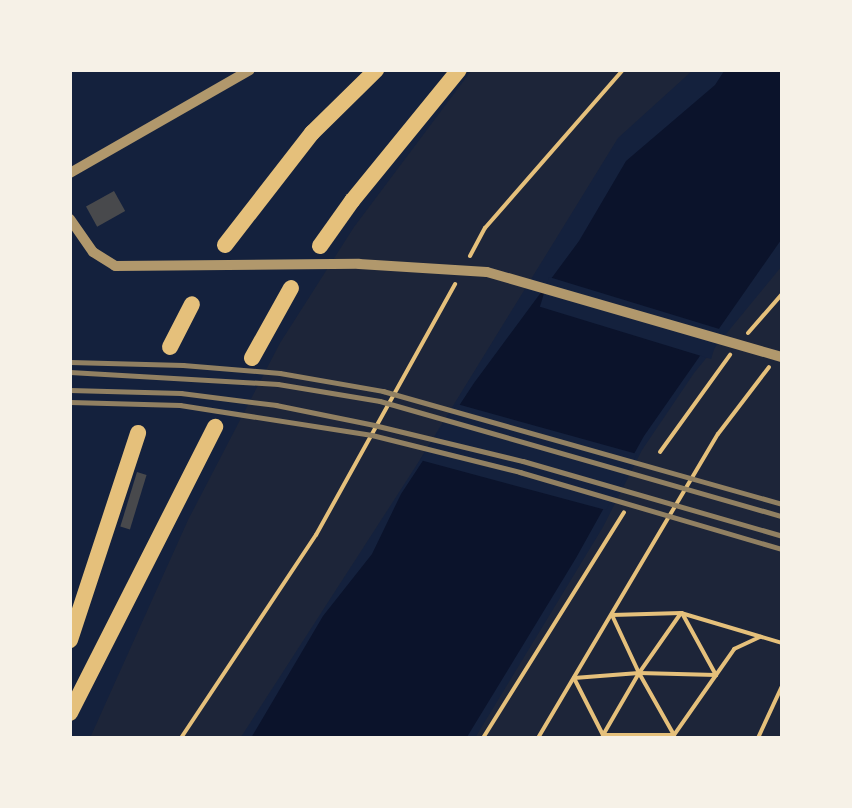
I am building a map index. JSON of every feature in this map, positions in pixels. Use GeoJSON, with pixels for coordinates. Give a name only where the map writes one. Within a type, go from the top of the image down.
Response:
{"type":"FeatureCollection","features":[{"type":"Feature","properties":{"kind":"highway"},"geometry":{"type":"LineString","coordinates":[[225,245],[312,134],[376,70]]}},
{"type":"Feature","properties":{"kind":"highway"},"geometry":{"type":"LineString","coordinates":[[320,246],[388,155],[459,70]]}},
{"type":"Feature","properties":{"kind":"highway"},"geometry":{"type":"LineString","coordinates":[[252,358],[291,288]]}},
{"type":"Feature","properties":{"kind":"highway"},"geometry":{"type":"LineString","coordinates":[[170,347],[192,304]]}},
{"type":"Feature","properties":{"kind":"highway"},"geometry":{"type":"LineString","coordinates":[[70,713],[215,427]]}},
{"type":"Feature","properties":{"kind":"highway"},"geometry":{"type":"LineString","coordinates":[[70,640],[138,433]]}},
{"type":"Feature","properties":{"kind":"street"},"geometry":{"type":"LineString","coordinates":[[70,173],[250,70]]}},
{"type":"Feature","properties":{"kind":"street"},"geometry":{"type":"LineString","coordinates":[[70,219],[93,252],[116,266],[429,266],[487,272],[778,359]]}},
{"type":"Feature","properties":{"kind":"path"},"geometry":{"type":"LineString","coordinates":[[468,259],[485,228],[623,70]]}},
{"type":"Feature","properties":{"kind":"path"},"geometry":{"type":"LineString","coordinates":[[181,738],[316,535],[457,280]]}},
{"type":"Feature","properties":{"kind":"path"},"geometry":{"type":"LineString","coordinates":[[743,339],[782,294]]}},
{"type":"Feature","properties":{"kind":"path"},"geometry":{"type":"LineString","coordinates":[[660,452],[735,348]]}},
{"type":"Feature","properties":{"kind":"path"},"geometry":{"type":"LineString","coordinates":[[538,738],[718,434],[778,359]]}},
{"type":"Feature","properties":{"kind":"path"},"geometry":{"type":"LineString","coordinates":[[483,738],[624,512]]}},
{"type":"Feature","properties":{"kind":"path"},"geometry":{"type":"LineString","coordinates":[[612,615],[681,613],[782,643]]}},
{"type":"Feature","properties":{"kind":"path"},"geometry":{"type":"LineString","coordinates":[[603,735],[639,673],[681,613]]}},
{"type":"Feature","properties":{"kind":"path"},"geometry":{"type":"LineString","coordinates":[[681,613],[716,675]]}},
{"type":"Feature","properties":{"kind":"path"},"geometry":{"type":"LineString","coordinates":[[612,615],[639,673],[674,735]]}},
{"type":"Feature","properties":{"kind":"path"},"geometry":{"type":"LineString","coordinates":[[674,735],[734,650],[761,637]]}},
{"type":"Feature","properties":{"kind":"path"},"geometry":{"type":"LineString","coordinates":[[574,678],[639,673],[716,675]]}},
{"type":"Feature","properties":{"kind":"path"},"geometry":{"type":"LineString","coordinates":[[574,678],[603,735]]}},
{"type":"Feature","properties":{"kind":"path"},"geometry":{"type":"LineString","coordinates":[[758,738],[782,686]]}},
{"type":"Feature","properties":{"kind":"path"},"geometry":{"type":"LineString","coordinates":[[603,735],[674,735]]}},
{"type":"Feature","properties":{"kind":"shaded area"},"geometry":{"type":"Polygon","coordinates":[[[471,71],[692,71],[618,138],[416,466],[241,737],[90,738],[188,520],[280,343],[354,227],[471,71]]]}},
{"type":"Feature","properties":{"kind":"shaded area"},"geometry":{"type":"Polygon","coordinates":[[[724,71],[781,71],[781,240],[644,436],[576,558],[467,737],[251,738],[323,616],[372,554],[401,494],[474,383],[579,241],[626,161],[715,85],[724,71]]]}},
{"type":"Feature","properties":{"kind":"shaded area"},"geometry":{"type":"Polygon","coordinates":[[[781,267],[781,737],[475,738],[603,527],[642,450],[694,373],[781,267]]]}},
{"type":"Feature","properties":{"kind":"pier"},"geometry":{"type":"Polygon","coordinates":[[[549,277],[720,329],[711,359],[540,307],[549,277]]]}},
{"type":"Feature","properties":{"kind":"pier"},"geometry":{"type":"Polygon","coordinates":[[[457,404],[637,454],[606,510],[420,460],[457,404]]]}},
{"type":"Feature","properties":{"kind":"building"},"geometry":{"type":"Polygon","coordinates":[[[114,191],[125,211],[97,227],[86,207],[114,191]]]}},
{"type":"Feature","properties":{"kind":"building"},"geometry":{"type":"Polygon","coordinates":[[[137,472],[147,475],[130,529],[120,527],[137,472]]]}},
{"type":"Feature","properties":{"kind":"railway"},"geometry":{"type":"LineString","coordinates":[[70,362],[183,365],[280,373],[383,391],[782,504]]}},
{"type":"Feature","properties":{"kind":"railway"},"geometry":{"type":"LineString","coordinates":[[70,372],[278,384],[380,401],[782,516]]}},
{"type":"Feature","properties":{"kind":"railway"},"geometry":{"type":"LineString","coordinates":[[70,390],[181,393],[276,405],[374,425],[523,461],[782,536]]}},
{"type":"Feature","properties":{"kind":"railway"},"geometry":{"type":"LineString","coordinates":[[70,402],[180,405],[372,435],[520,472],[782,549]]}}]}
